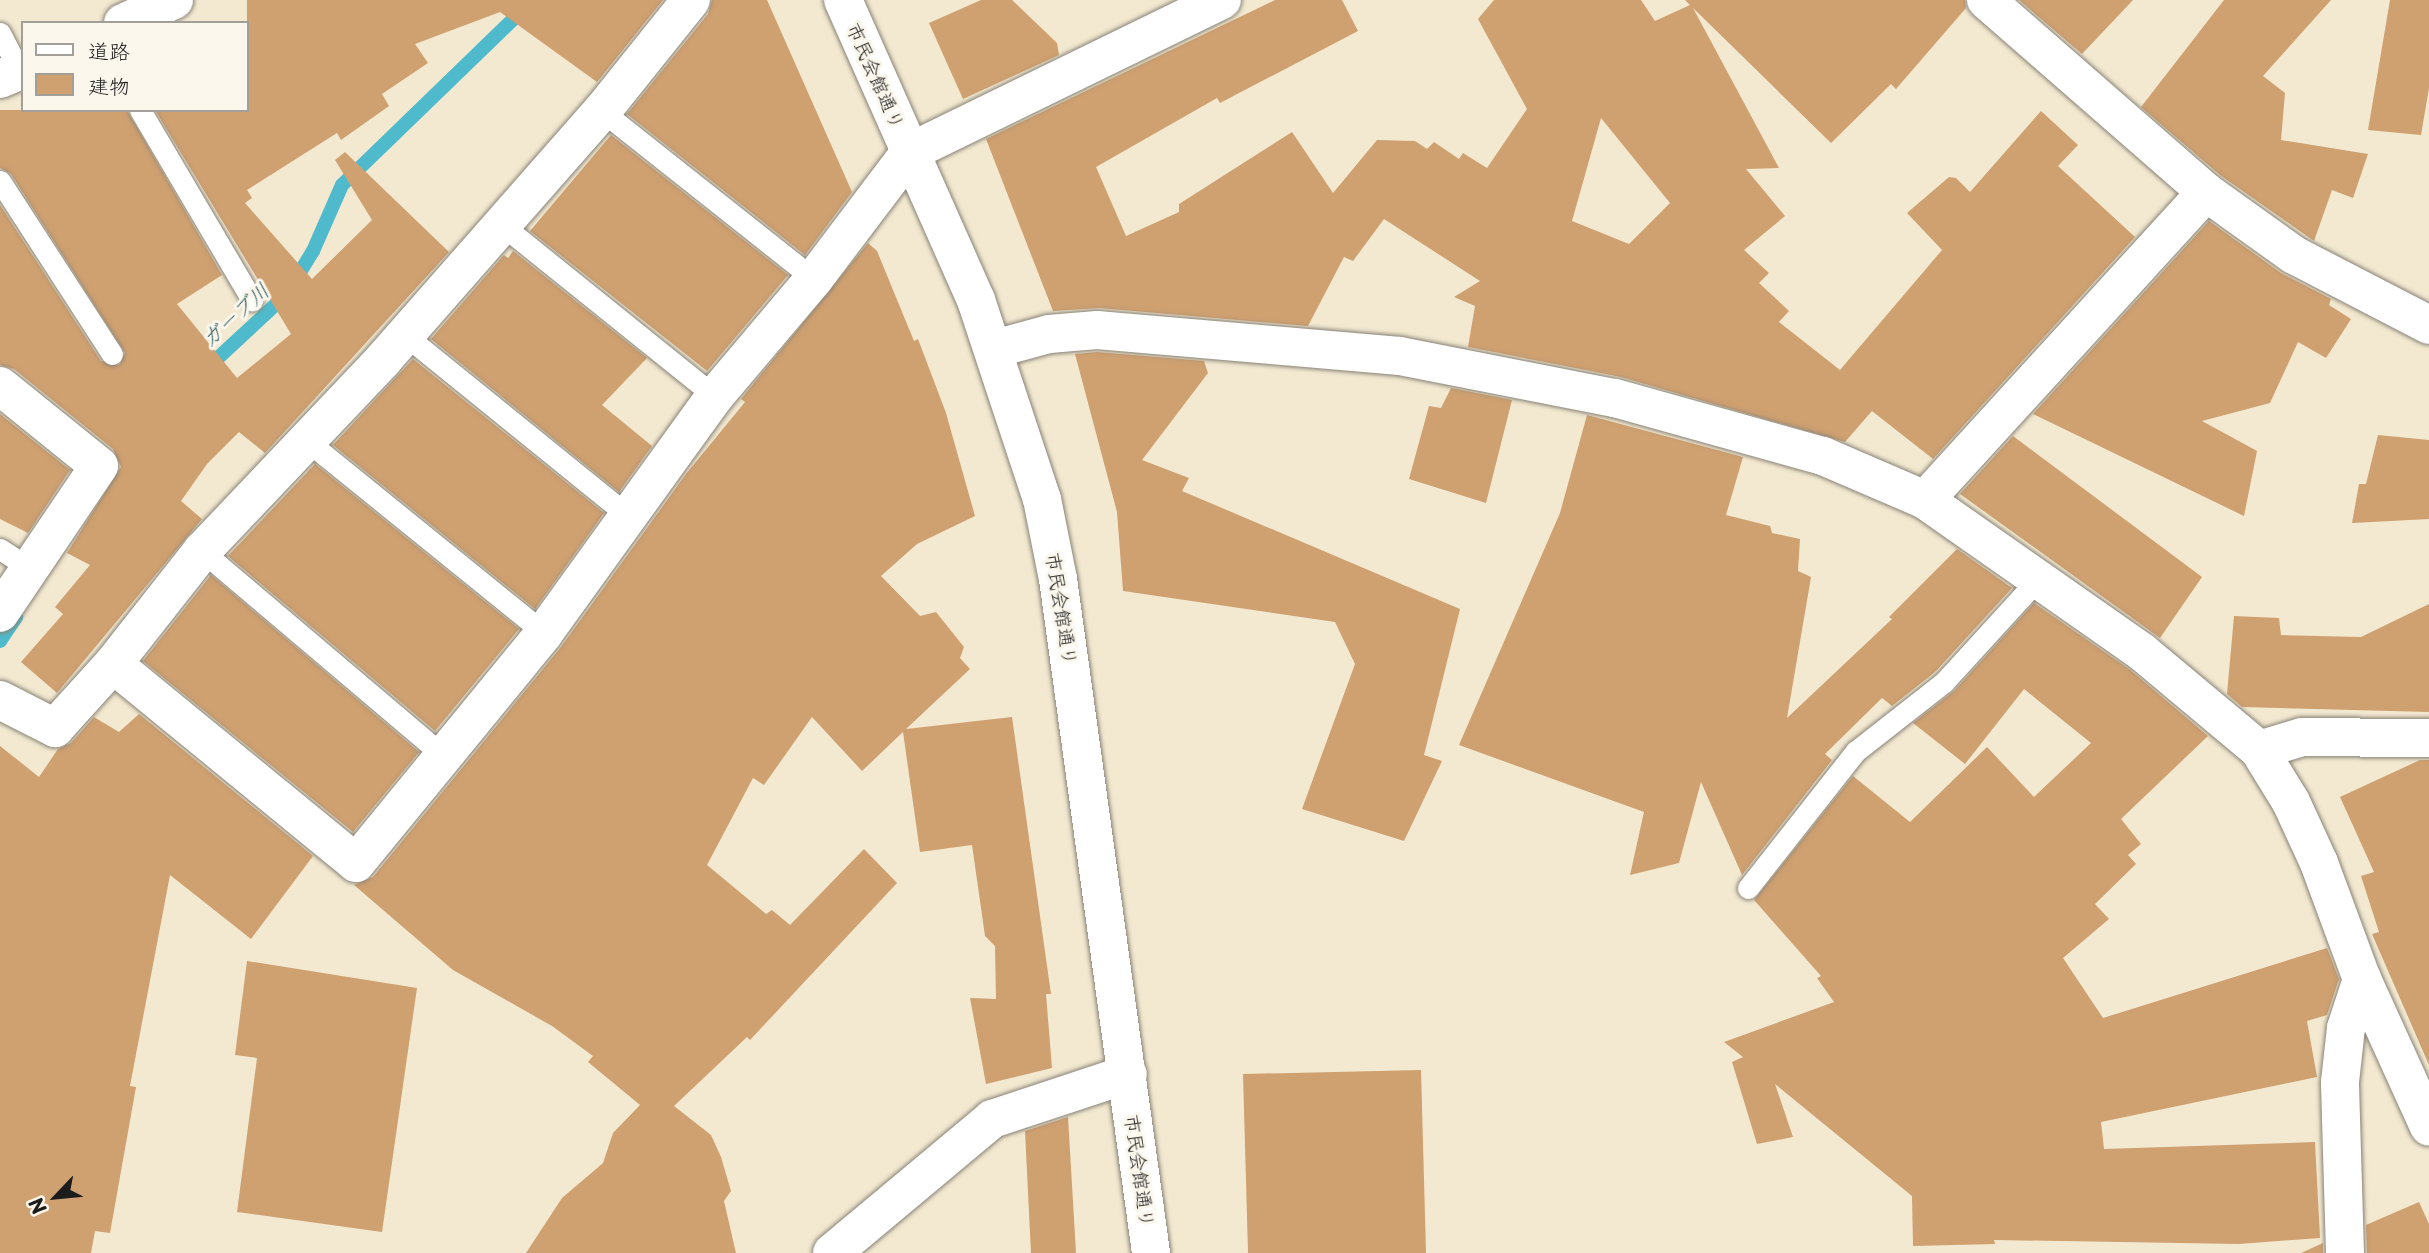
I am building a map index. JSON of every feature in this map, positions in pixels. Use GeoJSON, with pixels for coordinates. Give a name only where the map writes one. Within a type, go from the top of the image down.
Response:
{"type":"FeatureCollection","features":[{"type":"Feature","properties":{"kind":"street"},"geometry":{"type":"LineString","coordinates":[[127,21],[174,0]]}},
{"type":"Feature","properties":{"kind":"street"},"geometry":{"type":"LineString","coordinates":[[0,700],[55,728],[113,664],[202,551],[405,335],[602,111],[691,0]]}},
{"type":"Feature","properties":{"kind":"street","name":"市民会館通り"},"geometry":{"type":"LineString","coordinates":[[842,0],[994,349],[1042,499],[1055,558],[1151,1253]]}},
{"type":"Feature","properties":{"kind":"street"},"geometry":{"type":"LineString","coordinates":[[113,664],[356,863],[544,633],[626,514],[715,396],[814,279],[910,152],[1222,0]]}},
{"type":"Feature","properties":{"kind":"street"},"geometry":{"type":"LineString","coordinates":[[1986,0],[2206,192],[2294,255],[2429,325]]}},
{"type":"Feature","properties":{"kind":"street"},"geometry":{"type":"LineString","coordinates":[[1925,500],[2206,192]]}},
{"type":"Feature","properties":{"kind":"street"},"geometry":{"type":"LineString","coordinates":[[994,349],[1049,334],[1097,330],[1400,356],[1628,402],[1824,456],[1925,500],[2142,652],[2259,750],[2291,802],[2319,863],[2362,979],[2429,1127]]}},
{"type":"Feature","properties":{"kind":"street"},"geometry":{"type":"LineString","coordinates":[[0,386],[99,466],[15,559],[0,613]]}},
{"type":"Feature","properties":{"kind":"street"},"geometry":{"type":"LineString","coordinates":[[2259,750],[2302,737],[2429,738]]}},
{"type":"Feature","properties":{"kind":"street"},"geometry":{"type":"LineString","coordinates":[[2339,1253],[2345,1253],[2340,1082],[2346,1028],[2362,979]]}},
{"type":"Feature","properties":{"kind":"street"},"geometry":{"type":"LineString","coordinates":[[832,1253],[992,1119],[1128,1074]]}},
{"type":"Feature","properties":{"kind":"lane"},"geometry":{"type":"LineString","coordinates":[[0,33],[14,72]]}},
{"type":"Feature","properties":{"kind":"lane"},"geometry":{"type":"LineString","coordinates":[[602,111],[814,279]]}},
{"type":"Feature","properties":{"kind":"lane"},"geometry":{"type":"LineString","coordinates":[[140,112],[252,300]]}},
{"type":"Feature","properties":{"kind":"lane"},"geometry":{"type":"LineString","coordinates":[[0,181],[112,354]]}},
{"type":"Feature","properties":{"kind":"lane"},"geometry":{"type":"LineString","coordinates":[[502,225],[715,396]]}},
{"type":"Feature","properties":{"kind":"lane"},"geometry":{"type":"LineString","coordinates":[[405,335],[626,514]]}},
{"type":"Feature","properties":{"kind":"lane"},"geometry":{"type":"LineString","coordinates":[[306,440],[544,633]]}},
{"type":"Feature","properties":{"kind":"lane"},"geometry":{"type":"LineString","coordinates":[[202,551],[444,756]]}},
{"type":"Feature","properties":{"kind":"lane"},"geometry":{"type":"LineString","coordinates":[[1748,888],[1856,751],[1944,682],[2039,578]]}},
{"type":"Feature","properties":{"kind":"building"},"geometry":{"type":"Polygon","coordinates":[[[247,0],[663,0],[597,82],[500,12],[415,44],[428,63],[382,94],[389,106],[341,140],[337,133],[247,190],[252,198],[245,203],[312,279],[372,220],[335,160],[345,152],[449,252],[265,453],[239,432],[207,464],[181,501],[202,519],[57,693],[21,662],[63,614],[55,607],[90,565],[67,553],[121,467],[113,449],[14,369],[0,365],[0,205],[101,361],[119,365],[125,353],[11,174],[0,168],[0,110],[128,112],[222,275],[177,304],[237,378],[291,334],[156,112],[248,112],[247,0]]]}},
{"type":"Feature","properties":{"kind":"building"},"geometry":{"type":"Polygon","coordinates":[[[712,0],[767,0],[852,192],[805,255],[627,114],[708,14],[712,0]]]}},
{"type":"Feature","properties":{"kind":"building"},"geometry":{"type":"Polygon","coordinates":[[[981,0],[1012,0],[1057,43],[1059,55],[963,99],[929,23],[981,0]]]}},
{"type":"Feature","properties":{"kind":"building"},"geometry":{"type":"Polygon","coordinates":[[[1275,0],[1342,0],[1358,31],[1220,103],[1217,98],[1096,167],[1126,236],[1179,212],[1179,204],[1292,132],[1333,193],[1377,140],[1415,141],[1427,149],[1434,142],[1459,159],[1463,153],[1487,168],[1527,109],[1478,19],[1494,0],[1641,0],[1655,21],[1690,5],[1685,0],[1965,0],[1966,8],[1896,89],[1891,84],[1831,143],[1693,8],[1779,168],[1746,169],[1785,216],[1744,250],[1769,273],[1759,283],[1789,311],[1779,322],[1840,370],[1942,250],[1907,213],[1949,177],[1956,178],[1970,192],[2041,111],[2078,145],[2058,166],[2135,237],[1933,459],[1872,411],[1845,442],[1621,377],[1468,347],[1475,306],[1454,297],[1480,281],[1384,219],[1353,261],[1344,257],[1308,326],[1099,308],[1053,311],[986,139],[1275,0]],[[1601,118],[1572,221],[1629,244],[1670,203],[1601,118]]]}},
{"type":"Feature","properties":{"kind":"building"},"geometry":{"type":"Polygon","coordinates":[[[2019,0],[2133,0],[2082,54],[2019,0]]]}},
{"type":"Feature","properties":{"kind":"building"},"geometry":{"type":"Polygon","coordinates":[[[2224,0],[2331,0],[2263,76],[2285,93],[2281,140],[2368,154],[2353,198],[2332,190],[2314,241],[2220,175],[2141,107],[2224,0]]]}},
{"type":"Feature","properties":{"kind":"building"},"geometry":{"type":"Polygon","coordinates":[[[2390,0],[2429,0],[2429,88],[2421,135],[2368,130],[2390,0]]]}},
{"type":"Feature","properties":{"kind":"building"},"geometry":{"type":"Polygon","coordinates":[[[611,135],[788,275],[707,371],[530,231],[611,135]]]}},
{"type":"Feature","properties":{"kind":"building"},"geometry":{"type":"Polygon","coordinates":[[[2209,221],[2281,273],[2331,299],[2329,305],[2351,319],[2326,358],[2298,342],[2270,403],[2202,421],[2257,451],[2244,516],[2033,414],[2209,221]]]}},
{"type":"Feature","properties":{"kind":"building"},"geometry":{"type":"Polygon","coordinates":[[[868,243],[877,251],[914,341],[918,339],[946,413],[975,516],[917,544],[881,576],[920,616],[936,612],[964,647],[960,658],[970,669],[906,729],[1012,717],[1051,994],[1046,994],[1052,1068],[986,1084],[970,998],[996,999],[995,946],[985,936],[972,845],[920,852],[903,732],[862,771],[812,717],[764,785],[753,778],[707,865],[766,914],[772,910],[790,925],[864,849],[897,883],[750,1040],[747,1037],[674,1106],[711,1135],[721,1157],[731,1191],[724,1201],[736,1253],[526,1253],[562,1198],[603,1163],[613,1133],[640,1105],[588,1062],[593,1056],[552,1026],[453,970],[354,885],[373,877],[561,647],[686,474],[745,402],[741,399],[868,243]]]}},
{"type":"Feature","properties":{"kind":"building"},"geometry":{"type":"Polygon","coordinates":[[[513,251],[647,358],[602,405],[652,446],[619,492],[431,339],[504,255],[508,258],[513,251]]]}},
{"type":"Feature","properties":{"kind":"building"},"geometry":{"type":"Polygon","coordinates":[[[1097,352],[1204,361],[1208,373],[1142,460],[1189,478],[1182,491],[1460,609],[1424,755],[1442,761],[1404,841],[1302,809],[1355,664],[1335,622],[1123,591],[1117,512],[1075,354],[1097,352]]]}},
{"type":"Feature","properties":{"kind":"building"},"geometry":{"type":"Polygon","coordinates":[[[413,359],[604,513],[535,609],[333,445],[413,359]]]}},
{"type":"Feature","properties":{"kind":"building"},"geometry":{"type":"Polygon","coordinates":[[[1451,388],[1512,400],[1486,503],[1409,479],[1429,406],[1441,408],[1451,388]]]}},
{"type":"Feature","properties":{"kind":"building"},"geometry":{"type":"Polygon","coordinates":[[[0,414],[70,470],[28,533],[0,519],[0,414]]]}},
{"type":"Feature","properties":{"kind":"building"},"geometry":{"type":"Polygon","coordinates":[[[1587,415],[1743,457],[1726,515],[1770,526],[1772,533],[1800,539],[1798,571],[1811,577],[1787,718],[1892,619],[1889,617],[1957,549],[2012,588],[1935,672],[1892,706],[1882,698],[1825,754],[1832,760],[1742,875],[1701,782],[1679,863],[1630,875],[1644,812],[1459,745],[1560,513],[1587,415]]]}},
{"type":"Feature","properties":{"kind":"building"},"geometry":{"type":"Polygon","coordinates":[[[2378,435],[2429,440],[2429,519],[2352,523],[2359,484],[2366,484],[2378,435]]]}},
{"type":"Feature","properties":{"kind":"building"},"geometry":{"type":"Polygon","coordinates":[[[2013,436],[2202,577],[2160,638],[1960,494],[2013,436]]]}},
{"type":"Feature","properties":{"kind":"building"},"geometry":{"type":"Polygon","coordinates":[[[315,464],[519,629],[435,731],[228,556],[315,464]]]}},
{"type":"Feature","properties":{"kind":"building"},"geometry":{"type":"Polygon","coordinates":[[[211,575],[419,752],[353,832],[143,661],[211,575]]]}},
{"type":"Feature","properties":{"kind":"building"},"geometry":{"type":"Polygon","coordinates":[[[2034,603],[2129,669],[2208,736],[2121,819],[2141,844],[2128,855],[2136,864],[2095,904],[2109,919],[2063,958],[2103,1018],[2327,948],[2339,979],[2327,1015],[2307,1021],[2317,1077],[2101,1122],[2104,1149],[2315,1142],[2320,1238],[2239,1244],[1994,1240],[1995,1244],[1913,1246],[1912,1196],[1775,1084],[1793,1137],[1757,1144],[1732,1062],[1743,1057],[1724,1042],[1834,1002],[1817,978],[1821,976],[1754,900],[1853,776],[1910,822],[1987,747],[2034,797],[2091,743],[2024,689],[1965,764],[1913,723],[1954,691],[2034,603]]]}},
{"type":"Feature","properties":{"kind":"building"},"geometry":{"type":"Polygon","coordinates":[[[2429,604],[2429,712],[2242,707],[2227,694],[2234,616],[2279,618],[2281,635],[2361,637],[2429,604]]]}},
{"type":"Feature","properties":{"kind":"building"},"geometry":{"type":"Polygon","coordinates":[[[139,714],[313,856],[251,939],[170,875],[130,1086],[136,1087],[110,1233],[95,1231],[91,1253],[0,1253],[0,746],[39,777],[58,749],[71,743],[94,717],[119,732],[139,714]]]}},
{"type":"Feature","properties":{"kind":"building"},"geometry":{"type":"Polygon","coordinates":[[[2420,760],[2429,760],[2429,1065],[2372,934],[2379,932],[2361,876],[2374,872],[2340,797],[2420,760]]]}},
{"type":"Feature","properties":{"kind":"building"},"geometry":{"type":"Polygon","coordinates":[[[247,961],[417,988],[382,1232],[237,1212],[257,1058],[235,1055],[247,961]]]}},
{"type":"Feature","properties":{"kind":"building"},"geometry":{"type":"Polygon","coordinates":[[[1421,1070],[1426,1253],[1248,1253],[1243,1074],[1421,1070]]]}},
{"type":"Feature","properties":{"kind":"building"},"geometry":{"type":"Polygon","coordinates":[[[1068,1117],[1076,1253],[1031,1253],[1025,1131],[1068,1117]]]}},
{"type":"Feature","properties":{"kind":"building"},"geometry":{"type":"Polygon","coordinates":[[[2419,1202],[2429,1224],[2429,1253],[2367,1253],[2366,1225],[2419,1202]]]}},
{"type":"Feature","properties":{"kind":"building"},"geometry":{"type":"Polygon","coordinates":[[[2323,1243],[2323,1253],[2301,1253],[2323,1243]]]}},
{"type":"Feature","properties":{"kind":"waterway","name":"ガーブ川"},"geometry":{"type":"LineString","coordinates":[[206,369],[286,295],[313,251],[342,185],[533,0]]}},
{"type":"Feature","properties":{"kind":"waterway","name":"ガーブ川"},"geometry":{"type":"LineString","coordinates":[[0,641],[16,617]]}}]}
